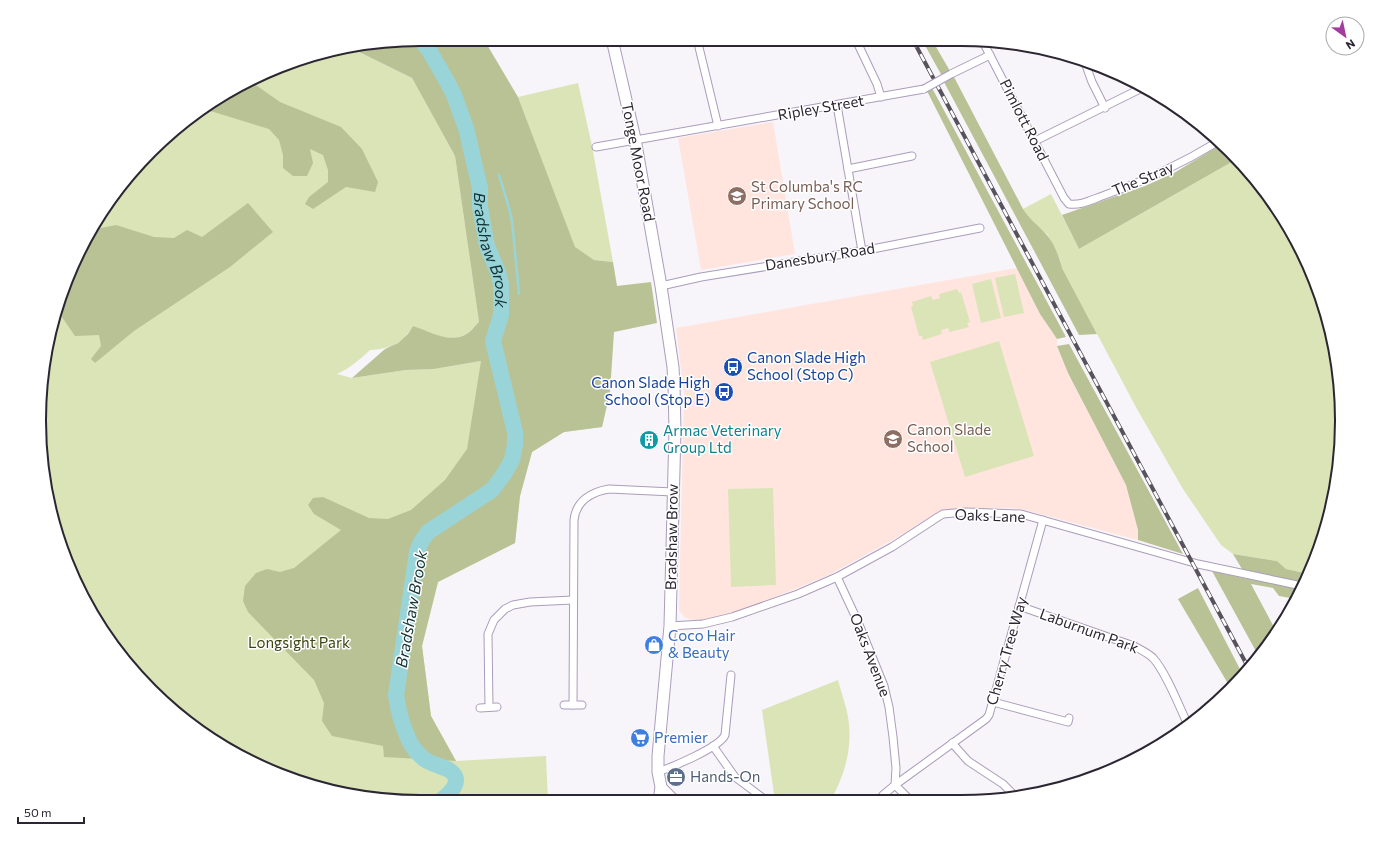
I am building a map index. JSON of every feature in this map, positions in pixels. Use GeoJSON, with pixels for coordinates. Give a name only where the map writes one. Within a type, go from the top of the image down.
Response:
{"type":"FeatureCollection","features":[{"type":"Feature","properties":{"kind":"main road","name":"Tonge Moor Road"},"geometry":{"type":"LineString","coordinates":[[614,46],[635,139],[661,286]]}},
{"type":"Feature","properties":{"kind":"main road","name":"Bradshaw Brow"},"geometry":{"type":"LineString","coordinates":[[660,795],[661,787],[658,772],[658,756],[670,626],[675,432],[673,367],[661,286]]}},
{"type":"Feature","properties":{"kind":"main road"},"geometry":{"type":"LineString","coordinates":[[661,787],[669,795]]}},
{"type":"Feature","properties":{"kind":"street"},"geometry":{"type":"LineString","coordinates":[[699,46],[718,126]]}},
{"type":"Feature","properties":{"kind":"street"},"geometry":{"type":"LineString","coordinates":[[859,46],[877,84],[881,97]]}},
{"type":"Feature","properties":{"kind":"street","name":"Pimlott Road"},"geometry":{"type":"LineString","coordinates":[[986,47],[1065,201]]}},
{"type":"Feature","properties":{"kind":"street","name":"Ripley Street"},"geometry":{"type":"LineString","coordinates":[[596,146],[924,89],[990,55]]}},
{"type":"Feature","properties":{"kind":"street"},"geometry":{"type":"LineString","coordinates":[[1087,68],[1105,108]]}},
{"type":"Feature","properties":{"kind":"street"},"geometry":{"type":"LineString","coordinates":[[1035,142],[1137,91]]}},
{"type":"Feature","properties":{"kind":"street"},"geometry":{"type":"LineString","coordinates":[[837,105],[862,251]]}},
{"type":"Feature","properties":{"kind":"street","name":"The Stray"},"geometry":{"type":"LineString","coordinates":[[1065,201],[1069,204],[1081,204],[1142,182],[1172,168],[1213,145]]}},
{"type":"Feature","properties":{"kind":"street"},"geometry":{"type":"LineString","coordinates":[[848,169],[912,156]]}},
{"type":"Feature","properties":{"kind":"street","name":"Danesbury Road"},"geometry":{"type":"LineString","coordinates":[[661,286],[701,277],[862,251],[980,228]]}},
{"type":"Feature","properties":{"kind":"street"},"geometry":{"type":"LineString","coordinates":[[573,705],[574,520],[577,508],[581,502],[594,493],[609,489],[673,492]]}},
{"type":"Feature","properties":{"kind":"street","name":"Oaks Lane"},"geometry":{"type":"LineString","coordinates":[[670,626],[703,624],[732,617],[798,594],[837,577],[892,547],[943,514],[966,512],[1021,514],[1198,564],[1297,585]]}},
{"type":"Feature","properties":{"kind":"street","name":"Cherry Tree Way"},"geometry":{"type":"LineString","coordinates":[[895,784],[986,719],[989,714],[1043,520]]}},
{"type":"Feature","properties":{"kind":"street","name":"Oaks Avenue"},"geometry":{"type":"LineString","coordinates":[[837,577],[866,641],[884,686],[889,707],[893,737],[896,768],[895,784]]}},
{"type":"Feature","properties":{"kind":"street"},"geometry":{"type":"LineString","coordinates":[[489,707],[487,639],[494,620],[505,608],[521,602],[573,600]]}},
{"type":"Feature","properties":{"kind":"street","name":"Laburnum Park"},"geometry":{"type":"LineString","coordinates":[[1019,606],[1145,651],[1159,666],[1185,720]]}},
{"type":"Feature","properties":{"kind":"street"},"geometry":{"type":"LineString","coordinates":[[658,772],[674,766],[720,742],[724,735],[731,675]]}},
{"type":"Feature","properties":{"kind":"street"},"geometry":{"type":"LineString","coordinates":[[993,702],[1068,722],[1069,718]]}},
{"type":"Feature","properties":{"kind":"street"},"geometry":{"type":"LineString","coordinates":[[564,705],[582,705]]}},
{"type":"Feature","properties":{"kind":"street"},"geometry":{"type":"LineString","coordinates":[[480,708],[497,707]]}},
{"type":"Feature","properties":{"kind":"street"},"geometry":{"type":"LineString","coordinates":[[952,743],[968,761],[1003,784],[1011,792]]}},
{"type":"Feature","properties":{"kind":"street"},"geometry":{"type":"LineString","coordinates":[[713,746],[735,777],[759,795]]}},
{"type":"Feature","properties":{"kind":"street"},"geometry":{"type":"LineString","coordinates":[[883,795],[895,784],[905,795]]}},
{"type":"Feature","properties":{"kind":"shaded area","name":"St Columba's RC Primary School"},"geometry":{"type":"Polygon","coordinates":[[[773,122],[795,254],[701,270],[678,138],[773,122]]]}},
{"type":"Feature","properties":{"kind":"shaded area","name":"Canon Slade School"},"geometry":{"type":"Polygon","coordinates":[[[1017,268],[1040,314],[1057,339],[1057,346],[1068,373],[1126,485],[1138,530],[1138,540],[1021,509],[951,510],[936,513],[903,534],[829,575],[751,607],[720,618],[703,621],[684,617],[679,610],[684,393],[676,328],[1017,268]]]}},
{"type":"Feature","properties":{"kind":"green space","name":"Longsight Park"},"geometry":{"type":"Polygon","coordinates":[[[420,46],[488,46],[518,97],[575,247],[594,260],[613,262],[617,286],[651,282],[657,323],[614,332],[610,392],[602,427],[564,432],[532,452],[520,496],[515,543],[438,582],[422,646],[431,716],[456,761],[384,757],[383,746],[332,736],[322,721],[324,703],[314,680],[248,612],[243,601],[245,586],[256,573],[267,569],[280,572],[294,568],[341,530],[314,514],[308,505],[313,498],[323,497],[369,518],[388,519],[411,510],[445,480],[467,449],[481,361],[434,369],[406,370],[352,378],[385,349],[398,343],[408,334],[413,326],[440,336],[454,338],[469,332],[479,322],[455,156],[412,78],[358,51],[420,46]]]}},
{"type":"Feature","properties":{"kind":"green space"},"geometry":{"type":"Polygon","coordinates":[[[925,46],[935,46],[950,71],[942,76],[925,46]]]}},
{"type":"Feature","properties":{"kind":"green space","name":"Longsight Park"},"geometry":{"type":"Polygon","coordinates":[[[358,51],[412,78],[455,156],[479,322],[469,332],[454,338],[447,338],[433,334],[413,326],[400,341],[389,347],[370,350],[342,372],[337,374],[352,378],[406,370],[434,369],[481,361],[610,392],[602,427],[564,432],[532,452],[520,496],[515,543],[438,582],[422,646],[431,716],[456,761],[546,756],[548,795],[420,795],[372,792],[324,782],[277,766],[233,745],[212,732],[174,702],[139,667],[109,629],[96,608],[66,541],[53,494],[49,469],[46,420],[47,396],[53,347],[59,324],[66,300],[85,255],[96,233],[123,193],[156,156],[174,139],[212,109],[233,96],[300,66],[358,51]]]}},
{"type":"Feature","properties":{"kind":"green space"},"geometry":{"type":"Polygon","coordinates":[[[954,77],[1023,209],[1049,237],[1054,245],[1062,268],[1097,334],[1079,335],[944,82],[954,77]]]}},
{"type":"Feature","properties":{"kind":"green space"},"geometry":{"type":"Polygon","coordinates":[[[578,83],[592,146],[613,262],[594,260],[575,248],[518,97],[578,83]]]}},
{"type":"Feature","properties":{"kind":"green space"},"geometry":{"type":"Polygon","coordinates":[[[256,85],[280,102],[341,127],[362,149],[378,182],[375,192],[346,187],[313,209],[305,204],[309,197],[328,182],[328,170],[323,155],[310,149],[313,163],[307,176],[293,176],[283,168],[283,155],[279,140],[269,129],[210,111],[233,96],[256,85]]]}},
{"type":"Feature","properties":{"kind":"green space"},"geometry":{"type":"Polygon","coordinates":[[[932,88],[1066,337],[1057,339],[1040,314],[927,91],[932,88]]]}},
{"type":"Feature","properties":{"kind":"green space"},"geometry":{"type":"Polygon","coordinates":[[[1216,148],[1231,162],[1079,249],[1062,215],[1145,186],[1174,173],[1216,148]]]}},
{"type":"Feature","properties":{"kind":"green space"},"geometry":{"type":"Polygon","coordinates":[[[1231,162],[1258,193],[1272,212],[1296,255],[1315,300],[1328,347],[1332,372],[1335,420],[1332,469],[1322,517],[1315,541],[1302,573],[1286,569],[1277,561],[1233,554],[1221,545],[1183,489],[1137,409],[1062,268],[1060,259],[1048,235],[1029,219],[1023,209],[1051,194],[1079,249],[1231,162]]]}},
{"type":"Feature","properties":{"kind":"green space"},"geometry":{"type":"Polygon","coordinates":[[[248,203],[273,232],[230,267],[134,331],[95,363],[91,359],[101,346],[99,335],[75,336],[61,316],[75,277],[99,228],[116,225],[154,237],[174,238],[187,230],[202,237],[248,203]]]}},
{"type":"Feature","properties":{"kind":"green space"},"geometry":{"type":"Polygon","coordinates":[[[1015,274],[1024,313],[1004,317],[995,278],[1015,274]]]}},
{"type":"Feature","properties":{"kind":"green space"},"geometry":{"type":"Polygon","coordinates":[[[991,279],[1001,318],[981,323],[972,284],[991,279]]]}},
{"type":"Feature","properties":{"kind":"green space"},"geometry":{"type":"Polygon","coordinates":[[[957,289],[959,293],[961,292],[970,322],[967,323],[969,327],[950,332],[948,328],[941,330],[942,334],[923,340],[922,336],[919,336],[911,307],[913,306],[912,302],[931,296],[933,300],[940,298],[939,294],[957,289]]]}},
{"type":"Feature","properties":{"kind":"green space"},"geometry":{"type":"Polygon","coordinates":[[[999,341],[1034,456],[965,477],[930,362],[999,341]]]}},
{"type":"Feature","properties":{"kind":"green space"},"geometry":{"type":"Polygon","coordinates":[[[1069,344],[1183,554],[1138,540],[1138,530],[1126,485],[1068,373],[1057,346],[1069,344]]]}},
{"type":"Feature","properties":{"kind":"green space"},"geometry":{"type":"Polygon","coordinates":[[[773,488],[776,585],[731,587],[728,489],[773,488]]]}},
{"type":"Feature","properties":{"kind":"green space"},"geometry":{"type":"Polygon","coordinates":[[[1233,554],[1277,561],[1286,569],[1302,573],[1290,598],[1279,596],[1273,588],[1251,584],[1274,626],[1256,651],[1212,571],[1248,579],[1233,554]]]}},
{"type":"Feature","properties":{"kind":"green space"},"geometry":{"type":"Polygon","coordinates":[[[1198,588],[1240,669],[1227,683],[1178,599],[1198,588]]]}},
{"type":"Feature","properties":{"kind":"green space"},"geometry":{"type":"Polygon","coordinates":[[[838,680],[848,717],[849,739],[844,771],[833,795],[774,795],[762,710],[838,680]]]}},
{"type":"Feature","properties":{"kind":"waterway","name":"Bradshaw Brook"},"geometry":{"type":"LineString","coordinates":[[426,46],[454,95],[466,128],[480,188],[480,207],[487,246],[498,272],[501,284],[501,315],[493,341],[515,432],[515,445],[512,460],[492,490],[428,532],[421,542],[417,552],[396,695],[402,724],[411,745],[424,759],[449,770],[454,774],[456,782],[448,795]]}},
{"type":"Feature","properties":{"kind":"waterway"},"geometry":{"type":"LineString","coordinates":[[499,175],[512,221],[519,294]]}},
{"type":"Feature","properties":{"kind":"railway"},"geometry":{"type":"LineString","coordinates":[[916,46],[1246,663]]}},
{"type":"Feature","properties":{"kind":"place","name":"St Columba's RC Primary School"},"geometry":{"type":"Point","coordinates":[737,196]}},
{"type":"Feature","properties":{"kind":"place","name":"Canon Slade High School (Stop C)"},"geometry":{"type":"Point","coordinates":[733,367]}},
{"type":"Feature","properties":{"kind":"place","name":"Canon Slade High School (Stop E)"},"geometry":{"type":"Point","coordinates":[724,392]}},
{"type":"Feature","properties":{"kind":"place","name":"Canon Slade School"},"geometry":{"type":"Point","coordinates":[893,439]}},
{"type":"Feature","properties":{"kind":"place","name":"Armac Veterinary Group Ltd"},"geometry":{"type":"Point","coordinates":[649,440]}},
{"type":"Feature","properties":{"kind":"place","name":"Coco Hair & Beauty"},"geometry":{"type":"Point","coordinates":[654,645]}},
{"type":"Feature","properties":{"kind":"place","name":"Premier"},"geometry":{"type":"Point","coordinates":[640,738]}},
{"type":"Feature","properties":{"kind":"place","name":"Hands-On"},"geometry":{"type":"Point","coordinates":[676,777]}}]}
